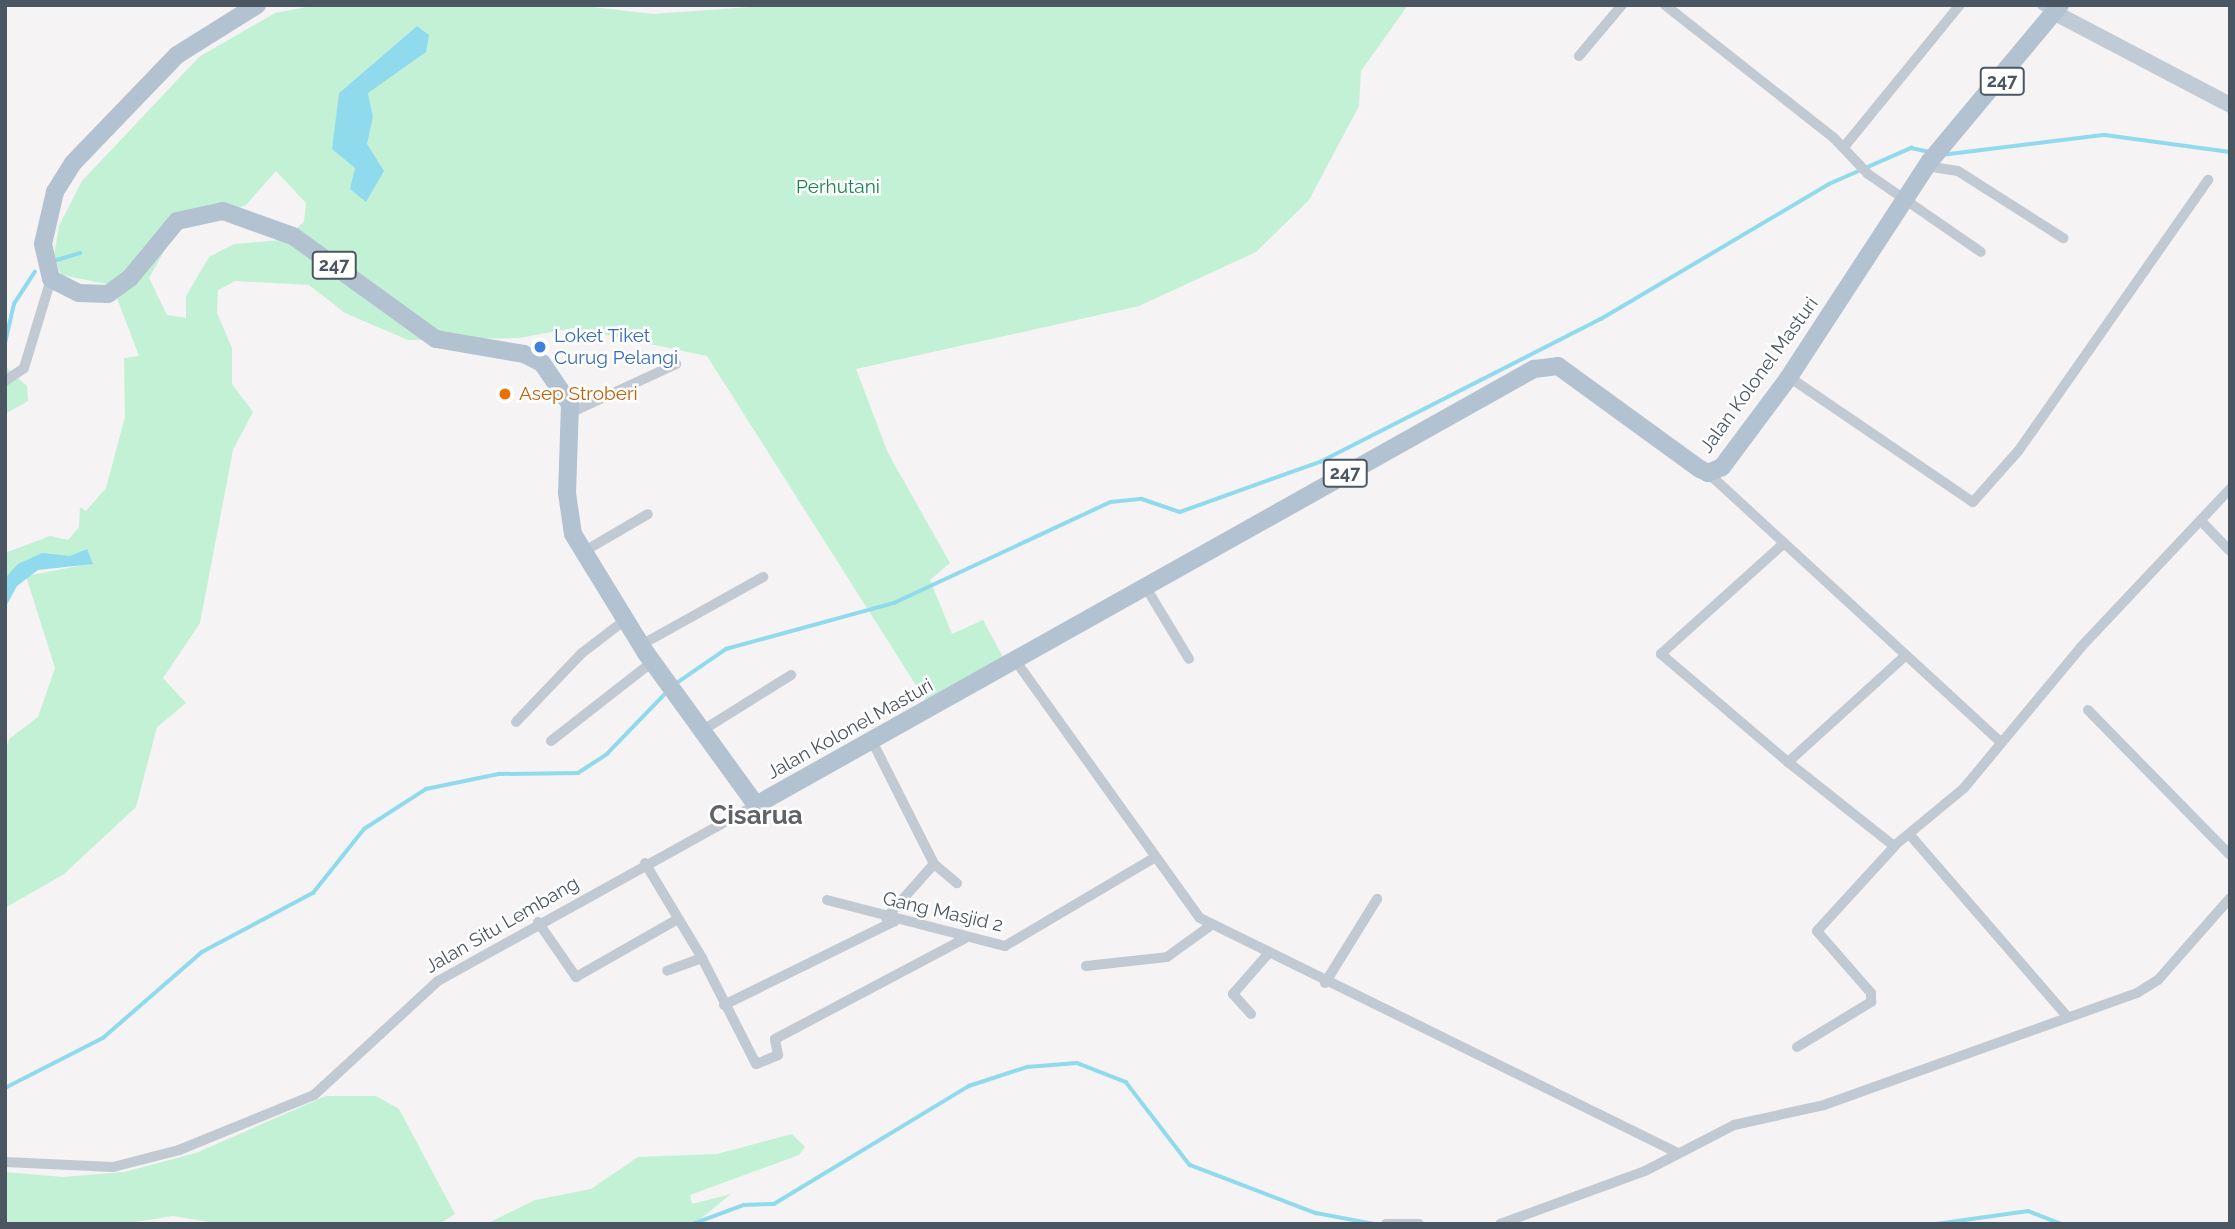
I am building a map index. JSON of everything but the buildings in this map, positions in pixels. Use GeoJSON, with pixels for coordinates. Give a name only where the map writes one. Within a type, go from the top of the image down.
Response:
{"type":"FeatureCollection","features":[{"type":"Feature","properties":{"kind":"main road"},"geometry":{"type":"LineString","coordinates":[[51,279],[43,244],[55,191],[73,163],[177,55],[257,5]]}},
{"type":"Feature","properties":{"kind":"main road","name":"Jalan Kolonel Masturi"},"geometry":{"type":"LineString","coordinates":[[51,279],[102,296],[130,278],[177,221],[208,210],[253,217],[309,246],[436,339],[524,354],[542,363],[563,386],[570,413],[567,514],[583,552],[657,669],[756,805],[1546,365],[1559,366],[1611,398],[1708,473],[1722,467],[1789,377],[1904,197],[2052,8]]}},
{"type":"Feature","properties":{"kind":"street"},"geometry":{"type":"LineString","coordinates":[[1578,56],[1622,5]]}},
{"type":"Feature","properties":{"kind":"street"},"geometry":{"type":"LineString","coordinates":[[1665,5],[1844,147],[1865,169],[1981,252]]}},
{"type":"Feature","properties":{"kind":"street"},"geometry":{"type":"LineString","coordinates":[[1844,147],[1960,5]]}},
{"type":"Feature","properties":{"kind":"street"},"geometry":{"type":"LineString","coordinates":[[2052,8],[2230,105]]}},
{"type":"Feature","properties":{"kind":"street"},"geometry":{"type":"LineString","coordinates":[[1931,160],[1958,172],[2063,238]]}},
{"type":"Feature","properties":{"kind":"street"},"geometry":{"type":"LineString","coordinates":[[1789,377],[1973,502],[2019,450],[2208,180]]}},
{"type":"Feature","properties":{"kind":"street"},"geometry":{"type":"LineString","coordinates":[[5,382],[24,368],[51,279]]}},
{"type":"Feature","properties":{"kind":"street"},"geometry":{"type":"LineString","coordinates":[[570,413],[676,364]]}},
{"type":"Feature","properties":{"kind":"street"},"geometry":{"type":"LineString","coordinates":[[1708,473],[1782,545],[2001,742]]}},
{"type":"Feature","properties":{"kind":"street"},"geometry":{"type":"LineString","coordinates":[[1797,1047],[1871,1002],[1871,993],[1817,931],[1895,846],[1964,788],[2081,647],[2202,522],[2230,489]]}},
{"type":"Feature","properties":{"kind":"street"},"geometry":{"type":"LineString","coordinates":[[583,552],[649,514]]}},
{"type":"Feature","properties":{"kind":"street"},"geometry":{"type":"LineString","coordinates":[[2202,522],[2230,551]]}},
{"type":"Feature","properties":{"kind":"street"},"geometry":{"type":"LineString","coordinates":[[1782,545],[1661,654],[1788,762],[1895,846]]}},
{"type":"Feature","properties":{"kind":"street"},"geometry":{"type":"LineString","coordinates":[[641,645],[763,577]]}},
{"type":"Feature","properties":{"kind":"street"},"geometry":{"type":"LineString","coordinates":[[1145,586],[1189,659]]}},
{"type":"Feature","properties":{"kind":"street"},"geometry":{"type":"LineString","coordinates":[[516,722],[582,653],[625,620]]}},
{"type":"Feature","properties":{"kind":"street"},"geometry":{"type":"LineString","coordinates":[[1788,762],[1905,656]]}},
{"type":"Feature","properties":{"kind":"street"},"geometry":{"type":"LineString","coordinates":[[1015,660],[1154,858],[1210,926],[1678,1153]]}},
{"type":"Feature","properties":{"kind":"street"},"geometry":{"type":"LineString","coordinates":[[551,741],[657,669]]}},
{"type":"Feature","properties":{"kind":"street"},"geometry":{"type":"LineString","coordinates":[[703,730],[791,676]]}},
{"type":"Feature","properties":{"kind":"street"},"geometry":{"type":"LineString","coordinates":[[2088,710],[2230,855]]}},
{"type":"Feature","properties":{"kind":"street"},"geometry":{"type":"LineString","coordinates":[[872,741],[934,864],[957,883]]}},
{"type":"Feature","properties":{"kind":"street","name":"Jalan Situ Lembang"},"geometry":{"type":"LineString","coordinates":[[5,1163],[113,1167],[179,1150],[293,1104],[346,1072],[438,981],[538,922],[756,805]]}},
{"type":"Feature","properties":{"kind":"street"},"geometry":{"type":"LineString","coordinates":[[1910,835],[2067,1016]]}},
{"type":"Feature","properties":{"kind":"street","name":"Gang Masjid 2"},"geometry":{"type":"LineString","coordinates":[[827,900],[964,939],[1015,943],[1154,858]]}},
{"type":"Feature","properties":{"kind":"street"},"geometry":{"type":"LineString","coordinates":[[645,863],[702,958],[756,1064],[778,1054],[775,1039],[964,939]]}},
{"type":"Feature","properties":{"kind":"street"},"geometry":{"type":"LineString","coordinates":[[724,1005],[891,919],[934,864]]}},
{"type":"Feature","properties":{"kind":"street"},"geometry":{"type":"LineString","coordinates":[[1500,1224],[1592,1193],[1734,1125],[1824,1105],[2150,987],[2230,898]]}},
{"type":"Feature","properties":{"kind":"street"},"geometry":{"type":"LineString","coordinates":[[1325,982],[1377,899]]}},
{"type":"Feature","properties":{"kind":"street"},"geometry":{"type":"LineString","coordinates":[[538,922],[576,977],[678,919]]}},
{"type":"Feature","properties":{"kind":"street"},"geometry":{"type":"LineString","coordinates":[[1086,965],[1167,957],[1210,926]]}},
{"type":"Feature","properties":{"kind":"street"},"geometry":{"type":"LineString","coordinates":[[1251,1014],[1233,994],[1267,955]]}},
{"type":"Feature","properties":{"kind":"street"},"geometry":{"type":"LineString","coordinates":[[667,971],[702,958]]}},
{"type":"Feature","properties":{"kind":"street"},"geometry":{"type":"LineString","coordinates":[[1386,1224],[1419,1224]]}},
{"type":"Feature","properties":{"kind":"green space","name":"Perhutani"},"geometry":{"type":"Polygon","coordinates":[[[317,5],[575,5],[653,14],[778,5],[1408,5],[1361,71],[1359,106],[1309,200],[1256,252],[1139,306],[856,369],[888,453],[950,563],[930,580],[952,634],[983,620],[1004,659],[926,701],[707,356],[573,328],[519,338],[408,340],[345,313],[309,285],[235,281],[218,290],[217,313],[232,348],[232,384],[253,412],[233,450],[200,623],[163,678],[186,703],[157,727],[136,807],[64,874],[5,908],[5,752],[9,739],[38,717],[55,668],[26,576],[93,563],[42,553],[5,577],[5,553],[50,536],[68,540],[79,527],[80,507],[86,511],[106,488],[125,417],[124,358],[139,356],[112,285],[61,275],[54,256],[59,226],[82,181],[199,57],[275,13],[317,5]],[[417,26],[339,93],[355,168],[351,189],[373,117],[368,93],[417,26]],[[276,171],[246,205],[175,232],[149,278],[167,315],[186,318],[186,296],[209,257],[234,244],[282,240],[304,222],[306,203],[276,171]]]}},
{"type":"Feature","properties":{"kind":"green space"},"geometry":{"type":"Polygon","coordinates":[[[5,366],[27,386],[28,401],[5,414],[5,366]]]}},
{"type":"Feature","properties":{"kind":"green space"},"geometry":{"type":"Polygon","coordinates":[[[326,1096],[376,1096],[399,1109],[455,1214],[439,1224],[221,1224],[173,1216],[123,1224],[5,1224],[5,1172],[63,1177],[124,1172],[196,1153],[326,1096]]]}},
{"type":"Feature","properties":{"kind":"green space"},"geometry":{"type":"Polygon","coordinates":[[[792,1134],[805,1147],[799,1155],[690,1195],[692,1204],[731,1194],[694,1224],[486,1224],[535,1200],[591,1189],[638,1157],[717,1154],[792,1134]]]}},
{"type":"Feature","properties":{"kind":"water"},"geometry":{"type":"Polygon","coordinates":[[[417,26],[429,35],[426,52],[368,93],[373,117],[367,144],[384,171],[366,202],[350,189],[355,168],[332,149],[339,93],[417,26]]]}},
{"type":"Feature","properties":{"kind":"water"},"geometry":{"type":"Polygon","coordinates":[[[87,549],[93,564],[38,570],[17,586],[5,608],[5,578],[18,564],[42,553],[70,556],[87,549]]]}},
{"type":"Feature","properties":{"kind":"waterway"},"geometry":{"type":"LineString","coordinates":[[1941,155],[2105,135],[2230,152]]}},
{"type":"Feature","properties":{"kind":"waterway"},"geometry":{"type":"LineString","coordinates":[[674,685],[726,649],[894,603],[1111,502],[1142,499],[1180,512],[1320,462],[1601,319],[1829,184],[1911,148],[1930,152]]}},
{"type":"Feature","properties":{"kind":"waterway"},"geometry":{"type":"LineString","coordinates":[[57,260],[80,253]]}},
{"type":"Feature","properties":{"kind":"waterway"},"geometry":{"type":"LineString","coordinates":[[5,343],[14,304],[35,272]]}},
{"type":"Feature","properties":{"kind":"waterway"},"geometry":{"type":"LineString","coordinates":[[5,1088],[103,1038],[202,952],[313,893],[364,829],[426,789],[499,774],[578,773],[607,754],[666,693]]}},
{"type":"Feature","properties":{"kind":"waterway"},"geometry":{"type":"LineString","coordinates":[[693,1224],[744,1205],[774,1204],[969,1086],[1027,1067],[1077,1063],[1126,1082],[1190,1165],[1316,1213],[1375,1224]]}},
{"type":"Feature","properties":{"kind":"waterway"},"geometry":{"type":"LineString","coordinates":[[1936,1224],[2028,1211],[2062,1224]]}},
{"type":"Feature","properties":{"kind":"place","name":"Loket Tiket Curug Pelangi"},"geometry":{"type":"Point","coordinates":[540,347]}},
{"type":"Feature","properties":{"kind":"place","name":"Asep Stroberi"},"geometry":{"type":"Point","coordinates":[505,394]}},
{"type":"Feature","properties":{"kind":"district","name":"Cisarua"},"geometry":{"type":"Point","coordinates":[756,816]}}]}
